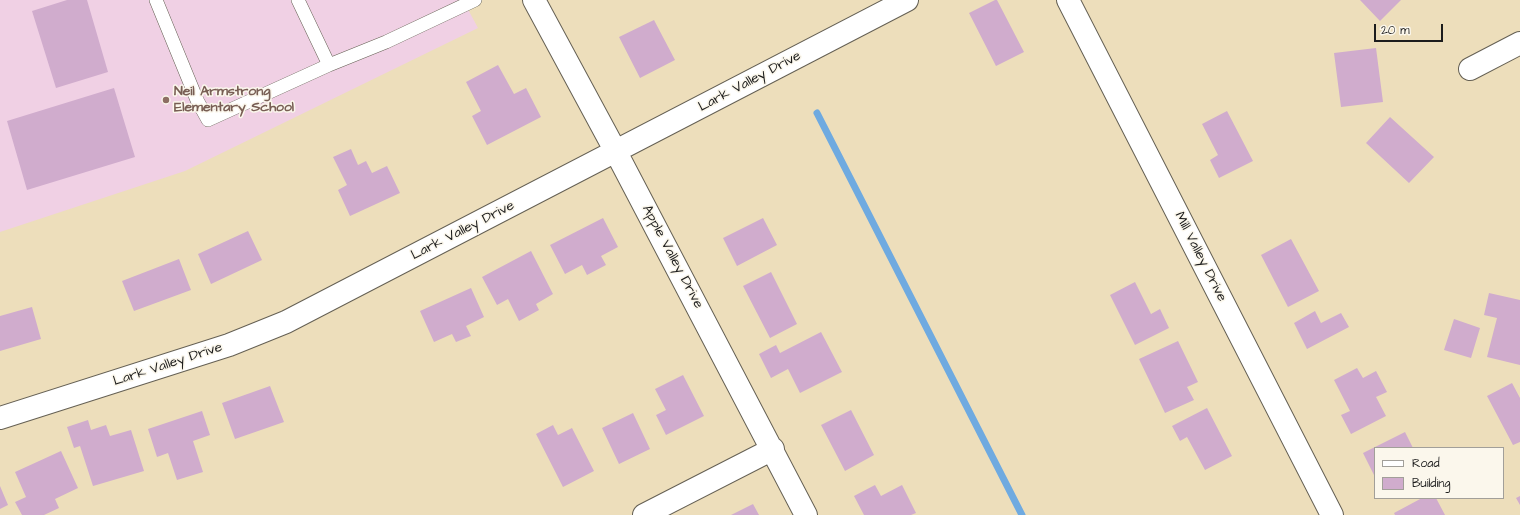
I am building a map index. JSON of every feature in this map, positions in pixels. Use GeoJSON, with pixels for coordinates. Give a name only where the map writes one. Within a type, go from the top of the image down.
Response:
{"type":"FeatureCollection","features":[{"type":"Feature","properties":{"kind":"street","name":"Apple Valley Drive"},"geometry":{"type":"LineString","coordinates":[[534,0],[773,449],[806,515]]}},
{"type":"Feature","properties":{"kind":"street","name":"Lark Valley Drive"},"geometry":{"type":"LineString","coordinates":[[0,418],[229,345],[286,322],[616,152],[906,0]]}},
{"type":"Feature","properties":{"kind":"street","name":"Mill Valley Drive"},"geometry":{"type":"LineString","coordinates":[[1068,0],[1332,515]]}},
{"type":"Feature","properties":{"kind":"street"},"geometry":{"type":"LineString","coordinates":[[1470,69],[1520,43]]}},
{"type":"Feature","properties":{"kind":"street"},"geometry":{"type":"LineString","coordinates":[[644,515],[773,449]]}},
{"type":"Feature","properties":{"kind":"lane"},"geometry":{"type":"LineString","coordinates":[[156,0],[197,100],[208,120],[329,65],[386,42],[475,0]]}},
{"type":"Feature","properties":{"kind":"lane"},"geometry":{"type":"LineString","coordinates":[[298,0],[329,65]]}},
{"type":"Feature","properties":{"kind":"shaded area","name":"Neil Armstrong Elementary School"},"geometry":{"type":"Polygon","coordinates":[[[0,0],[463,0],[478,28],[185,171],[0,232],[0,0]]]}},
{"type":"Feature","properties":{"kind":"building"},"geometry":{"type":"Polygon","coordinates":[[[67,0],[87,0],[108,72],[56,88],[32,11],[67,0]]]}},
{"type":"Feature","properties":{"kind":"building"},"geometry":{"type":"Polygon","coordinates":[[[997,0],[1024,52],[996,66],[969,13],[997,0]]]}},
{"type":"Feature","properties":{"kind":"building"},"geometry":{"type":"Polygon","coordinates":[[[1360,0],[1401,0],[1380,21],[1360,0]]]}},
{"type":"Feature","properties":{"kind":"building"},"geometry":{"type":"Polygon","coordinates":[[[654,20],[675,60],[640,78],[619,37],[654,20]]]}},
{"type":"Feature","properties":{"kind":"building"},"geometry":{"type":"Polygon","coordinates":[[[1376,48],[1383,102],[1341,107],[1334,53],[1376,48]]]}},
{"type":"Feature","properties":{"kind":"building"},"geometry":{"type":"Polygon","coordinates":[[[498,65],[514,94],[526,88],[541,117],[487,145],[472,116],[481,111],[466,82],[498,65]]]}},
{"type":"Feature","properties":{"kind":"building"},"geometry":{"type":"Polygon","coordinates":[[[114,88],[135,157],[27,190],[7,121],[114,88]]]}},
{"type":"Feature","properties":{"kind":"building"},"geometry":{"type":"Polygon","coordinates":[[[1227,111],[1253,161],[1219,178],[1210,160],[1218,155],[1202,124],[1227,111]]]}},
{"type":"Feature","properties":{"kind":"building"},"geometry":{"type":"Polygon","coordinates":[[[1390,117],[1434,157],[1409,183],[1366,143],[1390,117]]]}},
{"type":"Feature","properties":{"kind":"building"},"geometry":{"type":"Polygon","coordinates":[[[351,149],[358,165],[366,161],[372,173],[387,166],[400,193],[350,216],[338,190],[347,185],[333,157],[351,149]]]}},
{"type":"Feature","properties":{"kind":"building"},"geometry":{"type":"Polygon","coordinates":[[[603,218],[618,247],[601,256],[606,265],[587,275],[582,265],[565,274],[550,245],[603,218]]]}},
{"type":"Feature","properties":{"kind":"building"},"geometry":{"type":"Polygon","coordinates":[[[763,218],[777,245],[737,266],[723,238],[763,218]]]}},
{"type":"Feature","properties":{"kind":"building"},"geometry":{"type":"Polygon","coordinates":[[[248,231],[262,260],[211,284],[198,254],[248,231]]]}},
{"type":"Feature","properties":{"kind":"building"},"geometry":{"type":"Polygon","coordinates":[[[1291,239],[1319,291],[1288,307],[1261,255],[1291,239]]]}},
{"type":"Feature","properties":{"kind":"building"},"geometry":{"type":"Polygon","coordinates":[[[531,251],[553,294],[536,304],[539,310],[519,321],[508,299],[497,305],[482,277],[531,251]]]}},
{"type":"Feature","properties":{"kind":"building"},"geometry":{"type":"Polygon","coordinates":[[[179,259],[191,290],[134,311],[122,281],[179,259]]]}},
{"type":"Feature","properties":{"kind":"building"},"geometry":{"type":"Polygon","coordinates":[[[771,272],[797,324],[770,338],[743,286],[771,272]]]}},
{"type":"Feature","properties":{"kind":"building"},"geometry":{"type":"Polygon","coordinates":[[[1135,282],[1151,314],[1160,309],[1169,328],[1135,345],[1110,295],[1135,282]]]}},
{"type":"Feature","properties":{"kind":"building"},"geometry":{"type":"Polygon","coordinates":[[[471,288],[484,317],[466,326],[471,336],[456,342],[452,334],[434,342],[420,311],[471,288]]]}},
{"type":"Feature","properties":{"kind":"building"},"geometry":{"type":"Polygon","coordinates":[[[1489,293],[1520,300],[1520,365],[1487,357],[1497,318],[1484,315],[1489,293]]]}},
{"type":"Feature","properties":{"kind":"building"},"geometry":{"type":"Polygon","coordinates":[[[32,307],[41,339],[0,351],[0,316],[32,307]]]}},
{"type":"Feature","properties":{"kind":"building"},"geometry":{"type":"Polygon","coordinates":[[[1315,311],[1321,323],[1341,313],[1349,327],[1307,349],[1294,323],[1315,311]]]}},
{"type":"Feature","properties":{"kind":"building"},"geometry":{"type":"Polygon","coordinates":[[[1454,319],[1480,328],[1471,358],[1444,350],[1454,319]]]}},
{"type":"Feature","properties":{"kind":"building"},"geometry":{"type":"Polygon","coordinates":[[[821,332],[842,372],[800,393],[788,369],[771,378],[759,354],[776,345],[780,353],[821,332]]]}},
{"type":"Feature","properties":{"kind":"building"},"geometry":{"type":"Polygon","coordinates":[[[1178,341],[1198,382],[1187,387],[1194,400],[1165,413],[1139,359],[1178,341]]]}},
{"type":"Feature","properties":{"kind":"building"},"geometry":{"type":"Polygon","coordinates":[[[1357,368],[1363,378],[1376,371],[1387,392],[1376,397],[1386,416],[1351,434],[1341,415],[1350,411],[1334,380],[1357,368]]]}},
{"type":"Feature","properties":{"kind":"building"},"geometry":{"type":"Polygon","coordinates":[[[683,375],[704,416],[666,435],[656,415],[666,410],[655,389],[683,375]]]}},
{"type":"Feature","properties":{"kind":"building"},"geometry":{"type":"Polygon","coordinates":[[[1512,383],[1520,398],[1520,442],[1513,445],[1487,396],[1512,383]]]}},
{"type":"Feature","properties":{"kind":"building"},"geometry":{"type":"Polygon","coordinates":[[[270,386],[284,422],[235,439],[222,403],[270,386]]]}},
{"type":"Feature","properties":{"kind":"building"},"geometry":{"type":"Polygon","coordinates":[[[1207,408],[1232,456],[1205,470],[1187,437],[1180,441],[1172,426],[1207,408]]]}},
{"type":"Feature","properties":{"kind":"building"},"geometry":{"type":"Polygon","coordinates":[[[851,410],[874,455],[845,471],[821,425],[851,410]]]}},
{"type":"Feature","properties":{"kind":"building"},"geometry":{"type":"Polygon","coordinates":[[[202,411],[210,435],[193,441],[203,472],[177,480],[168,453],[157,457],[148,429],[202,411]]]}},
{"type":"Feature","properties":{"kind":"building"},"geometry":{"type":"Polygon","coordinates":[[[633,413],[650,449],[619,464],[602,428],[633,413]]]}},
{"type":"Feature","properties":{"kind":"building"},"geometry":{"type":"Polygon","coordinates":[[[88,420],[91,430],[106,425],[110,436],[131,430],[144,471],[93,486],[80,446],[74,448],[67,427],[88,420]]]}},
{"type":"Feature","properties":{"kind":"building"},"geometry":{"type":"Polygon","coordinates":[[[553,425],[558,435],[572,428],[594,471],[563,487],[536,434],[553,425]]]}},
{"type":"Feature","properties":{"kind":"building"},"geometry":{"type":"Polygon","coordinates":[[[1405,432],[1412,447],[1375,447],[1405,432]]]}},
{"type":"Feature","properties":{"kind":"building"},"geometry":{"type":"Polygon","coordinates":[[[1374,448],[1374,475],[1363,453],[1374,448]]]}},
{"type":"Feature","properties":{"kind":"building"},"geometry":{"type":"Polygon","coordinates":[[[61,451],[78,488],[55,499],[59,508],[44,515],[22,515],[15,502],[26,497],[15,472],[61,451]]]}},
{"type":"Feature","properties":{"kind":"building"},"geometry":{"type":"Polygon","coordinates":[[[875,485],[881,496],[902,485],[916,513],[911,515],[864,515],[854,496],[875,485]]]}},
{"type":"Feature","properties":{"kind":"building"},"geometry":{"type":"Polygon","coordinates":[[[0,486],[8,505],[0,509],[0,486]]]}},
{"type":"Feature","properties":{"kind":"building"},"geometry":{"type":"Polygon","coordinates":[[[1520,496],[1520,505],[1516,498],[1520,496]]]}},
{"type":"Feature","properties":{"kind":"building"},"geometry":{"type":"Polygon","coordinates":[[[1420,499],[1437,499],[1445,515],[1395,515],[1394,513],[1420,499]]]}},
{"type":"Feature","properties":{"kind":"building"},"geometry":{"type":"Polygon","coordinates":[[[753,504],[759,515],[731,515],[753,504]]]}},
{"type":"Feature","properties":{"kind":"waterway"},"geometry":{"type":"LineString","coordinates":[[817,113],[1022,515]]}},
{"type":"Feature","properties":{"kind":"place","name":"Neil Armstrong Elementary School"},"geometry":{"type":"Point","coordinates":[166,100]}}]}
